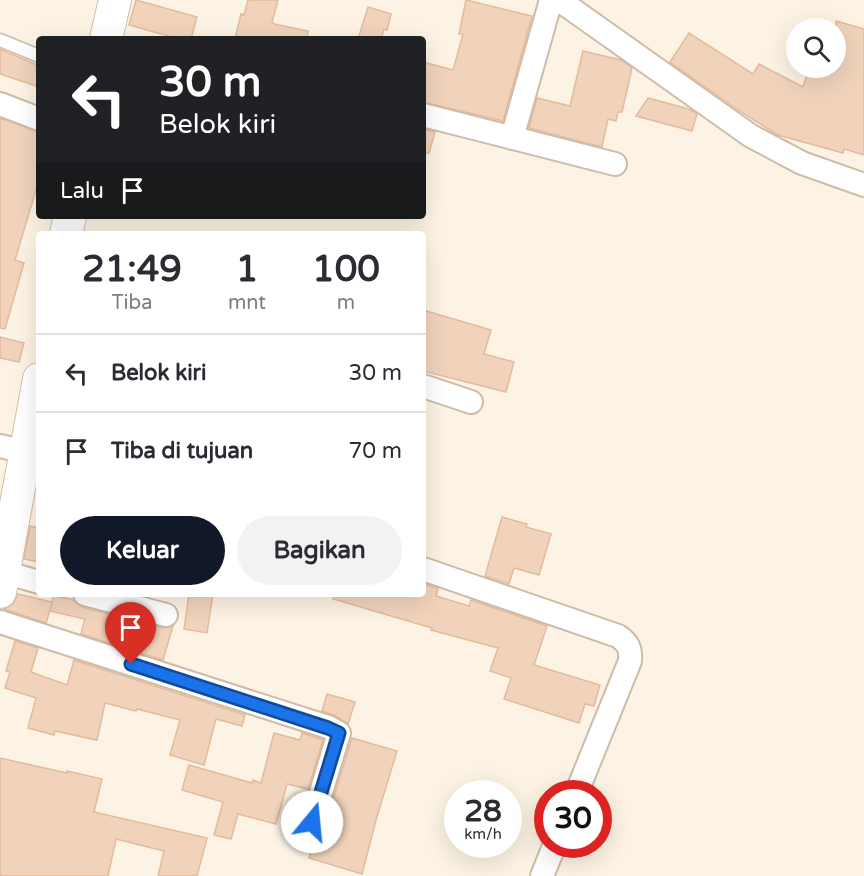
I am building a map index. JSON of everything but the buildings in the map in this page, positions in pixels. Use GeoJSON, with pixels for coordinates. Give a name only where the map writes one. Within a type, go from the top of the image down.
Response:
{"type":"FeatureCollection","features":[{"type":"Feature","properties":{"kind":"street"},"geometry":{"type":"LineString","coordinates":[[109,36],[115,0]]}},
{"type":"Feature","properties":{"kind":"street"},"geometry":{"type":"LineString","coordinates":[[512,138],[551,0]]}},
{"type":"Feature","properties":{"kind":"street"},"geometry":{"type":"LineString","coordinates":[[559,0],[751,136],[802,163],[864,185]]}},
{"type":"Feature","properties":{"kind":"street"},"geometry":{"type":"LineString","coordinates":[[0,104],[36,117]]}},
{"type":"Feature","properties":{"kind":"street"},"geometry":{"type":"LineString","coordinates":[[426,116],[615,164]]}},
{"type":"Feature","properties":{"kind":"street"},"geometry":{"type":"LineString","coordinates":[[426,387],[471,402]]}},
{"type":"Feature","properties":{"kind":"street"},"geometry":{"type":"LineString","coordinates":[[36,391],[23,442],[3,563],[36,580]]}},
{"type":"Feature","properties":{"kind":"street"},"geometry":{"type":"LineString","coordinates":[[426,570],[618,636],[628,643],[630,661],[582,780]]}},
{"type":"Feature","properties":{"kind":"street"},"geometry":{"type":"LineString","coordinates":[[96,597],[165,615]]}},
{"type":"Feature","properties":{"kind":"street"},"geometry":{"type":"LineString","coordinates":[[0,622],[339,733],[312,822]]}},
{"type":"Feature","properties":{"kind":"street"},"geometry":{"type":"LineString","coordinates":[[542,876],[549,858]]}},
{"type":"Feature","properties":{"kind":"lane"},"geometry":{"type":"LineString","coordinates":[[0,40],[36,55]]}},
{"type":"Feature","properties":{"kind":"route"},"geometry":{"type":"LineString","coordinates":[[131,664],[339,733],[312,822]]}}]}
